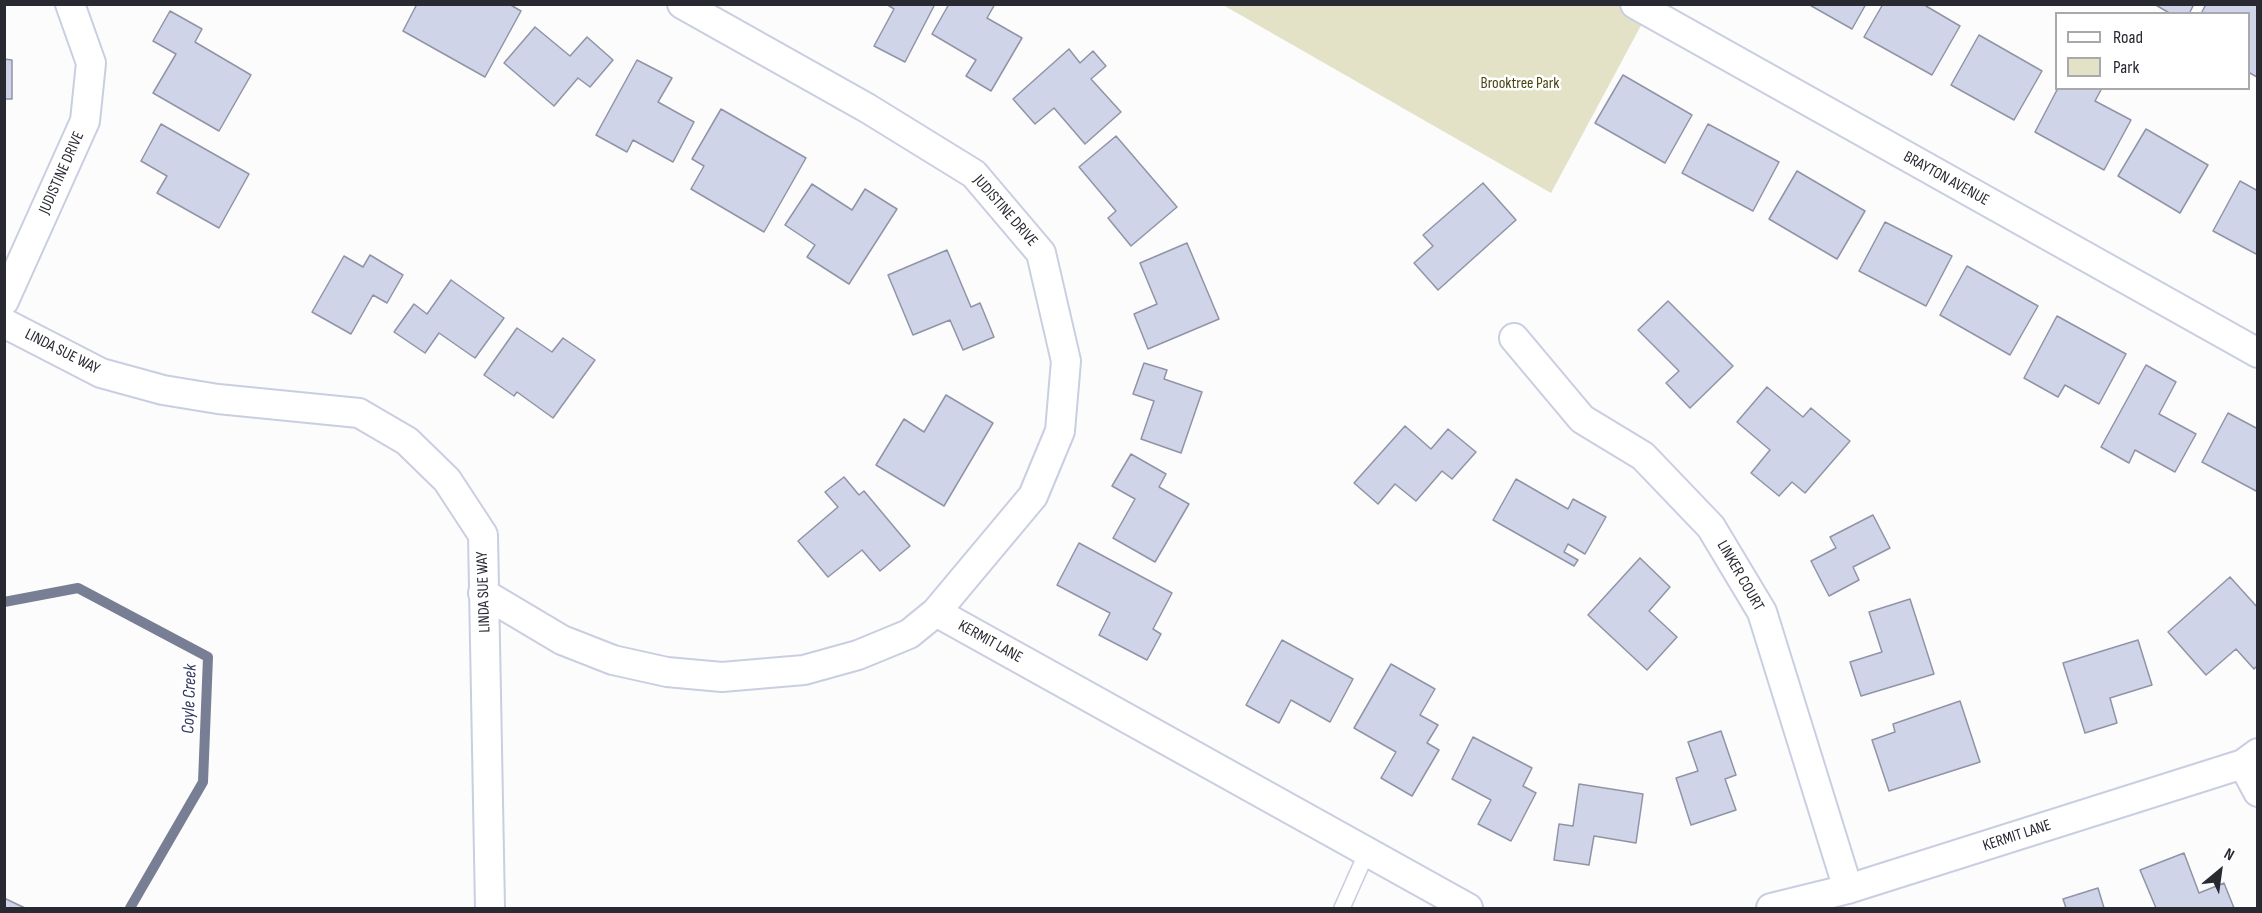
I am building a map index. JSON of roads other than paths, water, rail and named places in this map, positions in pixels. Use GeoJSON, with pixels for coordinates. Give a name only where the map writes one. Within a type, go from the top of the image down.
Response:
{"type":"FeatureCollection","features":[{"type":"Feature","properties":{"kind":"street","name":"JUDISTINE DRIVE"},"geometry":{"type":"LineString","coordinates":[[4,301],[85,121],[91,63],[70,4]]}},
{"type":"Feature","properties":{"kind":"street","name":"JUDISTINE DRIVE"},"geometry":{"type":"LineString","coordinates":[[682,4],[867,108],[974,174],[1041,254],[1066,361],[1060,431],[1034,495],[936,612]]}},
{"type":"Feature","properties":{"kind":"street","name":"BRAYTON AVENUE"},"geometry":{"type":"LineString","coordinates":[[1635,4],[2258,353]]}},
{"type":"Feature","properties":{"kind":"street","name":"LINDA SUE WAY"},"geometry":{"type":"LineString","coordinates":[[4,323],[101,373],[163,390],[218,399],[359,413],[407,441],[447,480],[483,535],[483,593],[488,672],[490,909]]}},
{"type":"Feature","properties":{"kind":"street","name":"LINKER COURT"},"geometry":{"type":"LineString","coordinates":[[1514,338],[1582,418],[1643,456],[1711,527],[1762,612],[1848,890]]}},
{"type":"Feature","properties":{"kind":"street"},"geometry":{"type":"LineString","coordinates":[[483,593],[562,640],[613,660],[668,672],[722,677],[804,670],[858,655],[909,634],[936,612]]}},
{"type":"Feature","properties":{"kind":"street","name":"KERMIT LANE"},"geometry":{"type":"LineString","coordinates":[[936,612],[1367,852],[1459,907]]}},
{"type":"Feature","properties":{"kind":"street"},"geometry":{"type":"LineString","coordinates":[[2250,758],[2258,792]]}},
{"type":"Feature","properties":{"kind":"street","name":"KERMIT LANE"},"geometry":{"type":"LineString","coordinates":[[1771,909],[1848,890],[2250,758]]}},
{"type":"Feature","properties":{"kind":"lane"},"geometry":{"type":"LineString","coordinates":[[1342,909],[1367,852]]}},
{"type":"Feature","properties":{"kind":"waterway","name":"Coyle Creek"},"geometry":{"type":"LineString","coordinates":[[4,602],[78,588],[208,657],[203,782],[130,908]]}},
{"type":"Feature","properties":{"kind":"park label","name":"Brooktree Park"},"geometry":{"type":"Point","coordinates":[1520,84]}}]}
